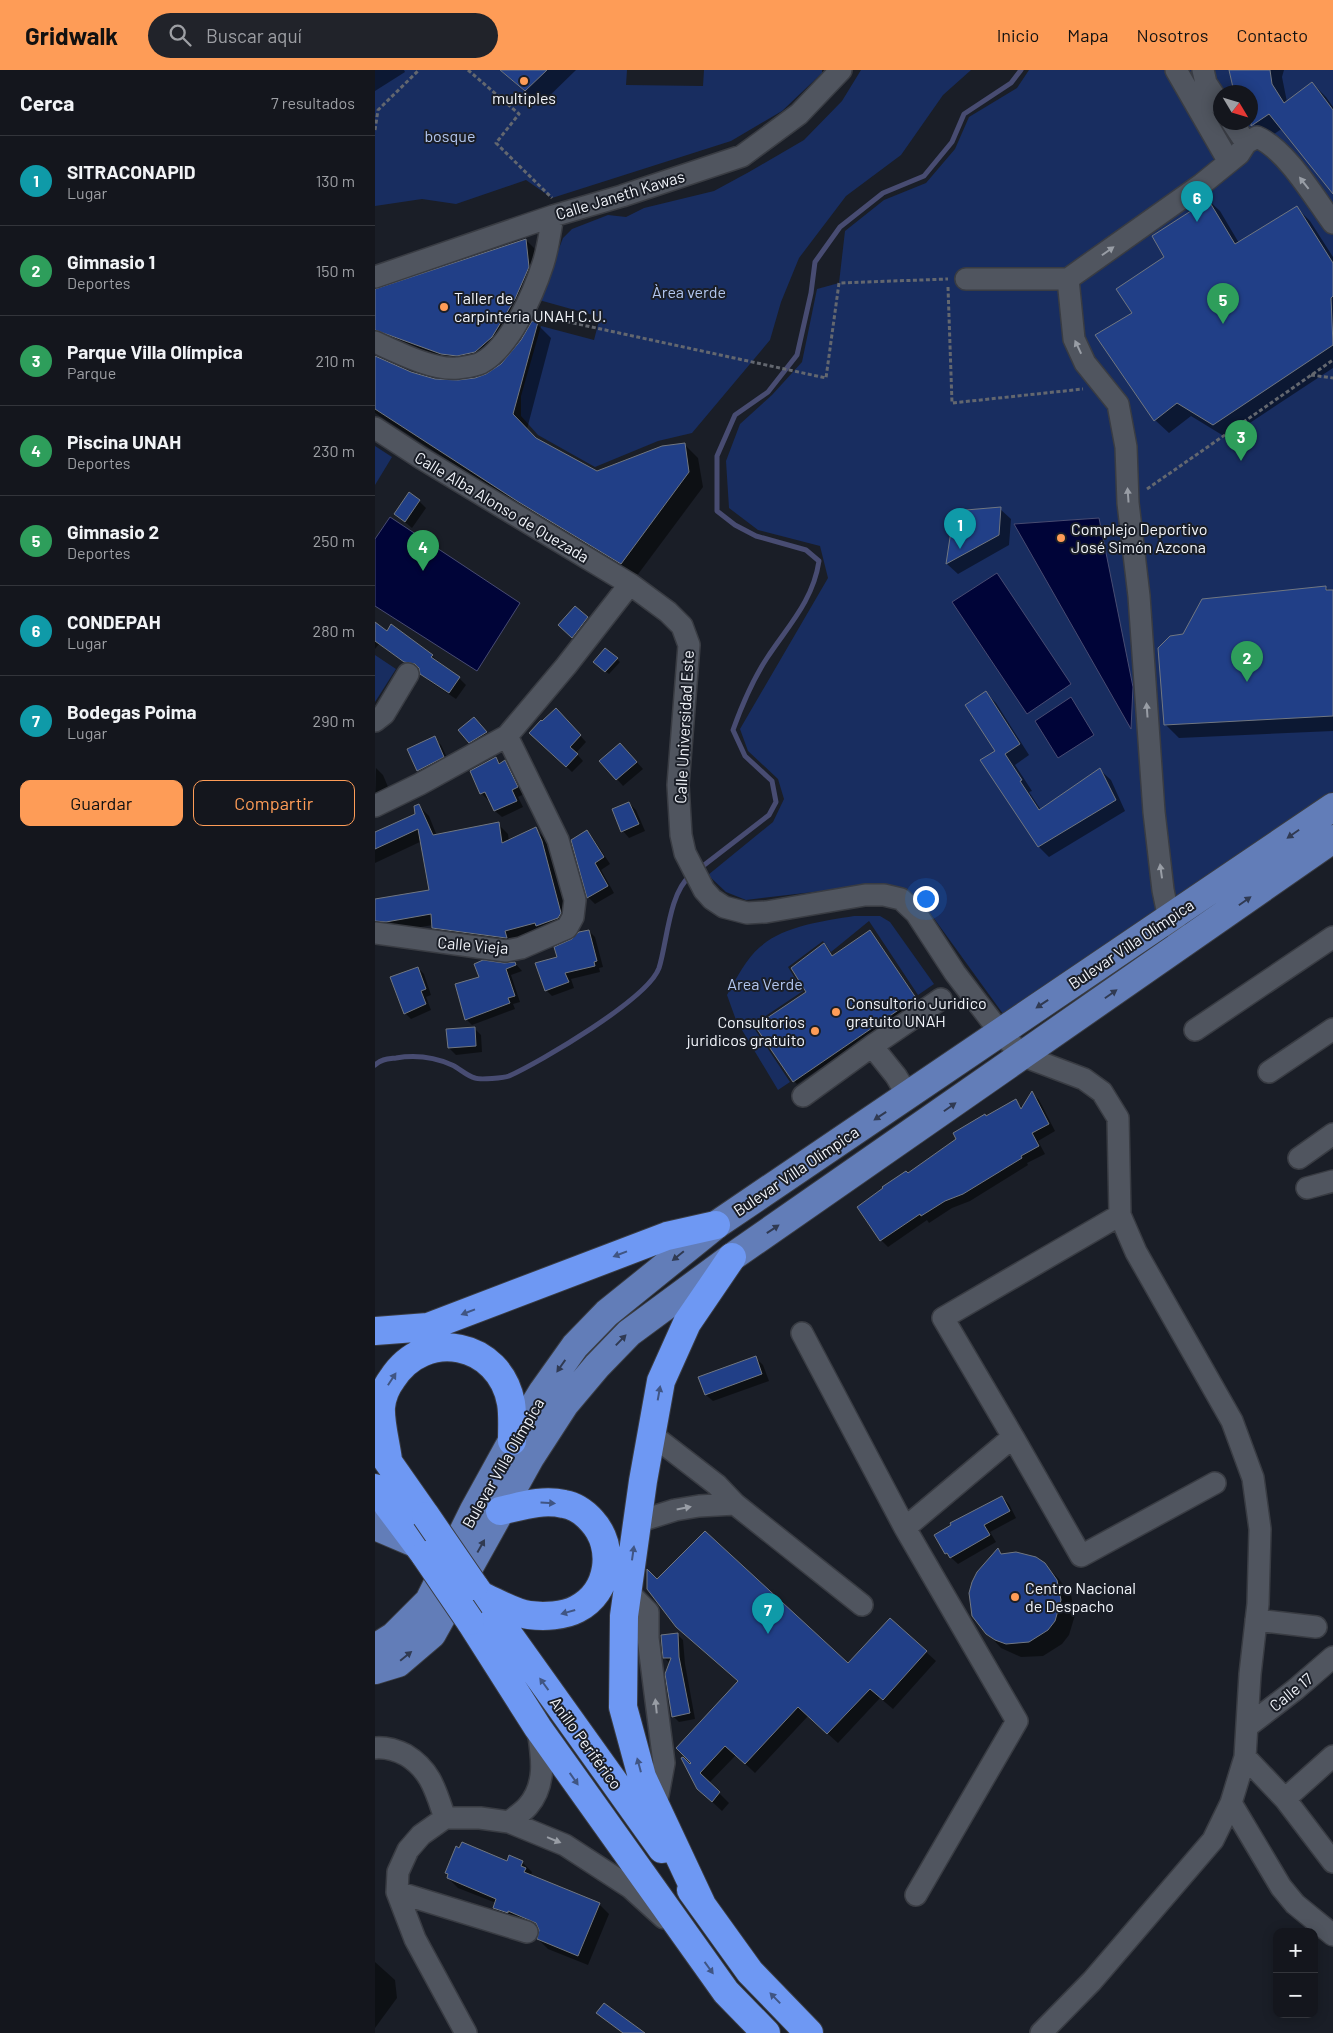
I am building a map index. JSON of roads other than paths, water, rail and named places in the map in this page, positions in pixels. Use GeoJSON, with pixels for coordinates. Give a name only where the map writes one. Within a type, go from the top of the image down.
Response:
{"type":"FeatureCollection","features":[{"type":"Feature","properties":{"kind":"highway"},"geometry":{"type":"LineString","coordinates":[[375,1331],[428,1326],[667,1236],[716,1225]]}},
{"type":"Feature","properties":{"kind":"highway"},"geometry":{"type":"LineString","coordinates":[[702,1905],[642,1777],[623,1707],[624,1616],[637,1522],[661,1381],[687,1323],[732,1257]]}},
{"type":"Feature","properties":{"kind":"highway"},"geometry":{"type":"LineString","coordinates":[[382,1451],[381,1408],[385,1389],[399,1368],[417,1354],[441,1346],[469,1349],[490,1362],[503,1380],[511,1403],[512,1441]]}},
{"type":"Feature","properties":{"kind":"highway","name":"Anillo Periférico"},"geometry":{"type":"LineString","coordinates":[[382,1451],[477,1590],[750,1972],[809,2033]]}},
{"type":"Feature","properties":{"kind":"highway","name":"Anillo Periférico"},"geometry":{"type":"LineString","coordinates":[[375,1488],[421,1549],[470,1621],[538,1728],[726,1992],[766,2033]]}},
{"type":"Feature","properties":{"kind":"highway"},"geometry":{"type":"LineString","coordinates":[[477,1590],[527,1615],[554,1616],[578,1609],[596,1593],[605,1575],[608,1553],[600,1530],[584,1512],[565,1504],[540,1502],[501,1511]]}},
{"type":"Feature","properties":{"kind":"main road","name":"Bulevar Villa Olímpica"},"geometry":{"type":"LineString","coordinates":[[375,1648],[394,1636],[429,1601],[474,1510],[512,1441],[543,1391],[575,1346],[607,1313],[716,1225],[1333,807]]}},
{"type":"Feature","properties":{"kind":"main road","name":"Bulevar Villa Olímpica"},"geometry":{"type":"LineString","coordinates":[[375,1670],[397,1663],[432,1634],[530,1458],[565,1404],[597,1366],[629,1333],[732,1257],[1333,839]]}},
{"type":"Feature","properties":{"kind":"main road"},"geometry":{"type":"LineString","coordinates":[[375,1526],[421,1549]]}},
{"type":"Feature","properties":{"kind":"street"},"geometry":{"type":"LineString","coordinates":[[817,97],[826,70]]}},
{"type":"Feature","properties":{"kind":"street","name":"Calle Janeth Kawas"},"geometry":{"type":"LineString","coordinates":[[375,277],[553,207],[621,196],[742,156],[799,114],[841,70]]}},
{"type":"Feature","properties":{"kind":"street"},"geometry":{"type":"LineString","coordinates":[[1176,70],[1229,162]]}},
{"type":"Feature","properties":{"kind":"street"},"geometry":{"type":"LineString","coordinates":[[1203,70],[1206,83],[1213,94]]}},
{"type":"Feature","properties":{"kind":"street"},"geometry":{"type":"LineString","coordinates":[[1238,130],[1247,143]]}},
{"type":"Feature","properties":{"kind":"street"},"geometry":{"type":"LineString","coordinates":[[957,279],[1068,279],[1202,184],[1239,154],[1247,143],[1257,136],[1278,150],[1333,223]]}},
{"type":"Feature","properties":{"kind":"street"},"geometry":{"type":"LineString","coordinates":[[375,342],[425,363],[457,368],[480,363],[496,350],[522,312],[544,263],[553,207]]}},
{"type":"Feature","properties":{"kind":"street"},"geometry":{"type":"LineString","coordinates":[[1068,279],[1074,339],[1085,363],[1118,404],[1125,447],[1128,503],[1139,599],[1154,812],[1163,890],[1169,919],[1184,943]]}},
{"type":"Feature","properties":{"kind":"street","name":"Calle Alba Alonso de Quezada"},"geometry":{"type":"LineString","coordinates":[[375,428],[429,464],[630,584]]}},
{"type":"Feature","properties":{"kind":"street"},"geometry":{"type":"LineString","coordinates":[[375,806],[420,784],[507,736],[567,666],[630,584]]}},
{"type":"Feature","properties":{"kind":"street","name":"Calle Universidad Este"},"geometry":{"type":"LineString","coordinates":[[630,584],[668,612],[681,626],[689,645],[678,786],[681,834],[685,853],[704,890],[712,899],[724,907],[747,913],[766,912],[865,895],[884,895],[901,900],[916,913],[955,973],[1000,1032],[1023,1056]]}},
{"type":"Feature","properties":{"kind":"street"},"geometry":{"type":"LineString","coordinates":[[375,722],[384,714],[408,674]]}},
{"type":"Feature","properties":{"kind":"street","name":"Calle Vieja"},"geometry":{"type":"LineString","coordinates":[[375,933],[506,951],[521,948],[567,928],[573,917],[575,900],[558,840],[507,736]]}},
{"type":"Feature","properties":{"kind":"street"},"geometry":{"type":"LineString","coordinates":[[1195,1030],[1333,936]]}},
{"type":"Feature","properties":{"kind":"street"},"geometry":{"type":"LineString","coordinates":[[803,1096],[941,999]]}},
{"type":"Feature","properties":{"kind":"street"},"geometry":{"type":"LineString","coordinates":[[1269,1072],[1333,1029]]}},
{"type":"Feature","properties":{"kind":"street"},"geometry":{"type":"LineString","coordinates":[[873,1046],[896,1076],[908,1096]]}},
{"type":"Feature","properties":{"kind":"street"},"geometry":{"type":"LineString","coordinates":[[1023,1056],[1084,1079],[1102,1092],[1113,1108],[1118,1118],[1120,1216],[1136,1252],[1232,1421],[1253,1478],[1260,1529],[1256,1620],[1250,1674],[1245,1757],[1231,1803],[1213,1840],[1093,1981],[1041,2033]]}},
{"type":"Feature","properties":{"kind":"street"},"geometry":{"type":"LineString","coordinates":[[1299,1158],[1333,1134]]}},
{"type":"Feature","properties":{"kind":"street"},"geometry":{"type":"LineString","coordinates":[[1307,1188],[1333,1182]]}},
{"type":"Feature","properties":{"kind":"street"},"geometry":{"type":"LineString","coordinates":[[1120,1216],[943,1318],[1081,1556],[1215,1483]]}},
{"type":"Feature","properties":{"kind":"street"},"geometry":{"type":"LineString","coordinates":[[802,1333],[905,1528],[1017,1721],[916,1895]]}},
{"type":"Feature","properties":{"kind":"street"},"geometry":{"type":"LineString","coordinates":[[651,1434],[717,1485],[735,1504],[862,1605]]}},
{"type":"Feature","properties":{"kind":"street"},"geometry":{"type":"LineString","coordinates":[[905,1528],[1013,1438]]}},
{"type":"Feature","properties":{"kind":"street"},"geometry":{"type":"LineString","coordinates":[[637,1522],[675,1510],[699,1506],[735,1504]]}},
{"type":"Feature","properties":{"kind":"street"},"geometry":{"type":"LineString","coordinates":[[1256,1620],[1316,1627]]}},
{"type":"Feature","properties":{"kind":"street","name":"Calle 17"},"geometry":{"type":"LineString","coordinates":[[1248,1726],[1296,1689],[1333,1657]]}},
{"type":"Feature","properties":{"kind":"street"},"geometry":{"type":"LineString","coordinates":[[509,1822],[528,1806],[540,1787],[543,1763],[538,1728]]}},
{"type":"Feature","properties":{"kind":"street"},"geometry":{"type":"LineString","coordinates":[[375,1748],[382,1747],[399,1752],[416,1761],[427,1773],[445,1818]]}},
{"type":"Feature","properties":{"kind":"street"},"geometry":{"type":"LineString","coordinates":[[1285,1799],[1333,1756]]}},
{"type":"Feature","properties":{"kind":"street"},"geometry":{"type":"LineString","coordinates":[[1245,1757],[1285,1799],[1333,1862]]}},
{"type":"Feature","properties":{"kind":"street"},"geometry":{"type":"LineString","coordinates":[[1231,1803],[1281,1887],[1295,1904],[1333,1935]]}},
{"type":"Feature","properties":{"kind":"street"},"geometry":{"type":"LineString","coordinates":[[466,2033],[415,1940],[397,1892],[398,1872],[408,1850],[421,1835],[445,1818],[480,1818],[509,1822],[565,1845],[631,1888],[691,1943]]}},
{"type":"Feature","properties":{"kind":"street"},"geometry":{"type":"LineString","coordinates":[[397,1892],[527,1932]]}},
{"type":"Feature","properties":{"kind":"waterway"},"geometry":{"type":"LineString","coordinates":[[699,869],[769,815],[776,802],[772,781],[745,756],[733,730],[757,675],[799,613],[811,589],[819,561],[806,550],[756,536],[735,525],[717,511],[717,456],[735,415],[768,392],[797,355],[811,293],[815,262],[840,227],[883,193],[924,176],[952,142],[964,114],[1011,83],[1021,70]]}},
{"type":"Feature","properties":{"kind":"waterway"},"geometry":{"type":"LineString","coordinates":[[375,1065],[387,1059],[424,1057],[452,1065],[469,1076],[482,1079],[509,1076],[544,1058],[615,1012],[651,981],[659,968],[662,958],[677,894],[690,876]]}},
{"type":"Feature","properties":{"kind":"place","name":"multiples"},"geometry":{"type":"Point","coordinates":[524,81]}},
{"type":"Feature","properties":{"kind":"place","name":"CONDEPAH"},"geometry":{"type":"Point","coordinates":[1197,222]}},
{"type":"Feature","properties":{"kind":"place","name":"Taller de carpinteria UNAH C.U."},"geometry":{"type":"Point","coordinates":[444,307]}},
{"type":"Feature","properties":{"kind":"place","name":"Gimnasio 2"},"geometry":{"type":"Point","coordinates":[1223,324]}},
{"type":"Feature","properties":{"kind":"place","name":"Parque Villa Olímpica"},"geometry":{"type":"Point","coordinates":[1241,461]}},
{"type":"Feature","properties":{"kind":"place","name":"Complejo Deportivo José Simón Azcona"},"geometry":{"type":"Point","coordinates":[1061,538]}},
{"type":"Feature","properties":{"kind":"place","name":"SITRACONAPID"},"geometry":{"type":"Point","coordinates":[960,549]}},
{"type":"Feature","properties":{"kind":"place","name":"Piscina UNAH"},"geometry":{"type":"Point","coordinates":[423,571]}},
{"type":"Feature","properties":{"kind":"place","name":"Gimnasio 1"},"geometry":{"type":"Point","coordinates":[1247,682]}},
{"type":"Feature","properties":{"kind":"place","name":"Consultorio Juridico gratuito UNAH"},"geometry":{"type":"Point","coordinates":[836,1012]}},
{"type":"Feature","properties":{"kind":"place","name":"Consultorios juridicos gratuito"},"geometry":{"type":"Point","coordinates":[815,1031]}},
{"type":"Feature","properties":{"kind":"place","name":"Centro Nacional de Despacho"},"geometry":{"type":"Point","coordinates":[1015,1597]}},
{"type":"Feature","properties":{"kind":"place","name":"Bodegas Poima"},"geometry":{"type":"Point","coordinates":[768,1634]}},
{"type":"Feature","properties":{"kind":"park label","name":"bosque"},"geometry":{"type":"Point","coordinates":[450,136]}},
{"type":"Feature","properties":{"kind":"park label","name":"Àrea verde"},"geometry":{"type":"Point","coordinates":[689,292]}},
{"type":"Feature","properties":{"kind":"park label","name":"Area Verde"},"geometry":{"type":"Point","coordinates":[765,984]}}]}
